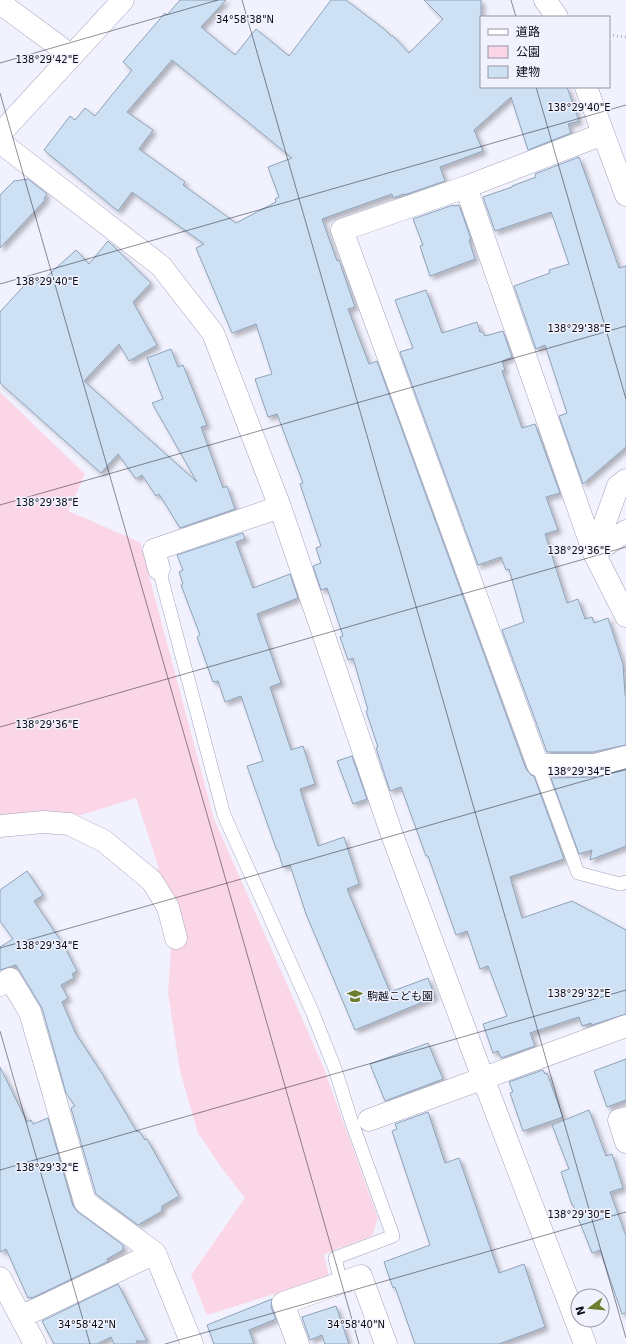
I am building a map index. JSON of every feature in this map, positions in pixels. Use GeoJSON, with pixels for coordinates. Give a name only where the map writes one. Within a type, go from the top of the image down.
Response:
{"type":"FeatureCollection","features":[{"type":"Feature","properties":{"kind":"street"},"geometry":{"type":"LineString","coordinates":[[0,134],[123,0]]}},
{"type":"Feature","properties":{"kind":"street"},"geometry":{"type":"LineString","coordinates":[[545,0],[556,16]]}},
{"type":"Feature","properties":{"kind":"street"},"geometry":{"type":"LineString","coordinates":[[0,3],[72,56]]}},
{"type":"Feature","properties":{"kind":"street"},"geometry":{"type":"LineString","coordinates":[[586,88],[626,195]]}},
{"type":"Feature","properties":{"kind":"street"},"geometry":{"type":"LineString","coordinates":[[603,134],[466,187],[342,230],[538,765],[595,765],[626,757]]}},
{"type":"Feature","properties":{"kind":"street"},"geometry":{"type":"LineString","coordinates":[[0,142],[161,266],[213,333],[280,507],[391,832],[584,1344]]}},
{"type":"Feature","properties":{"kind":"street"},"geometry":{"type":"LineString","coordinates":[[466,187],[594,553],[626,616]]}},
{"type":"Feature","properties":{"kind":"street"},"geometry":{"type":"LineString","coordinates":[[594,553],[618,486],[626,480]]}},
{"type":"Feature","properties":{"kind":"street"},"geometry":{"type":"LineString","coordinates":[[159,569],[154,550],[280,507]]}},
{"type":"Feature","properties":{"kind":"street"},"geometry":{"type":"LineString","coordinates":[[594,553],[626,531]]}},
{"type":"Feature","properties":{"kind":"street"},"geometry":{"type":"LineString","coordinates":[[0,826],[43,822],[69,824],[104,842],[152,881],[168,907],[176,938]]}},
{"type":"Feature","properties":{"kind":"street"},"geometry":{"type":"LineString","coordinates":[[0,985],[10,979],[30,1012],[85,1202],[155,1253],[192,1344]]}},
{"type":"Feature","properties":{"kind":"street"},"geometry":{"type":"LineString","coordinates":[[369,1120],[626,1026]]}},
{"type":"Feature","properties":{"kind":"street"},"geometry":{"type":"LineString","coordinates":[[626,1118],[618,1120],[626,1142]]}},
{"type":"Feature","properties":{"kind":"street"},"geometry":{"type":"LineString","coordinates":[[21,1317],[155,1253]]}},
{"type":"Feature","properties":{"kind":"street"},"geometry":{"type":"LineString","coordinates":[[298,1344],[283,1303],[340,1277],[361,1276],[386,1344]]}},
{"type":"Feature","properties":{"kind":"street"},"geometry":{"type":"LineString","coordinates":[[0,1278],[35,1344]]}},
{"type":"Feature","properties":{"kind":"lane"},"geometry":{"type":"LineString","coordinates":[[159,569],[224,815],[312,1011],[335,1069],[352,1123],[393,1236],[335,1258],[340,1277]]}},
{"type":"Feature","properties":{"kind":"lane"},"geometry":{"type":"LineString","coordinates":[[538,765],[578,873],[620,884],[626,882]]}},
{"type":"Feature","properties":{"kind":"path"},"geometry":{"type":"LineString","coordinates":[[610,34],[626,37]]}},
{"type":"Feature","properties":{"kind":"green space"},"geometry":{"type":"Polygon","coordinates":[[[0,392],[85,474],[68,511],[140,542],[214,819],[323,1066],[378,1218],[372,1236],[324,1254],[329,1277],[207,1315],[191,1275],[245,1198],[221,1167],[198,1133],[180,1071],[168,993],[171,949],[161,912],[139,883],[159,868],[136,798],[81,815],[31,813],[4,816],[0,814],[0,392]]]}},
{"type":"Feature","properties":{"kind":"building"},"geometry":{"type":"Polygon","coordinates":[[[180,0],[226,0],[201,27],[235,55],[256,29],[289,56],[331,0],[346,0],[391,36],[393,36],[409,53],[443,19],[424,0],[481,0],[480,88],[567,88],[579,121],[568,124],[571,133],[528,150],[511,97],[474,130],[483,151],[440,167],[445,181],[393,198],[392,194],[322,219],[337,261],[339,260],[355,307],[348,309],[369,364],[377,361],[526,769],[531,775],[534,776],[564,859],[510,877],[522,918],[572,901],[626,930],[626,1014],[592,1025],[591,1023],[582,1026],[579,1017],[530,1033],[535,1046],[501,1058],[498,1051],[493,1053],[483,1024],[507,1016],[488,966],[480,969],[467,931],[456,935],[428,856],[426,856],[401,787],[390,791],[376,748],[378,747],[366,711],[368,710],[353,658],[348,660],[340,637],[343,636],[327,588],[321,590],[313,566],[321,563],[316,548],[321,546],[300,484],[303,483],[277,414],[268,417],[255,379],[272,374],[256,324],[232,333],[196,248],[204,244],[132,192],[118,211],[44,150],[70,116],[75,120],[85,108],[95,116],[132,70],[123,62],[165,13],[167,15],[180,0]],[[172,60],[127,112],[153,130],[139,149],[185,182],[183,185],[236,223],[276,202],[275,199],[279,197],[268,167],[292,158],[172,60]]]}},
{"type":"Feature","properties":{"kind":"building"},"geometry":{"type":"Polygon","coordinates":[[[579,157],[619,268],[626,266],[626,447],[583,484],[559,416],[567,413],[545,345],[536,349],[514,286],[550,273],[549,270],[569,264],[554,220],[551,212],[495,231],[483,197],[536,177],[535,174],[579,157]]]}},
{"type":"Feature","properties":{"kind":"building"},"geometry":{"type":"Polygon","coordinates":[[[28,179],[47,194],[44,198],[45,200],[0,248],[0,195],[14,181],[28,179]]]}},
{"type":"Feature","properties":{"kind":"building"},"geometry":{"type":"Polygon","coordinates":[[[453,205],[459,205],[471,239],[469,240],[475,259],[430,276],[420,246],[423,245],[413,219],[453,205]]]}},
{"type":"Feature","properties":{"kind":"building"},"geometry":{"type":"Polygon","coordinates":[[[108,241],[151,283],[133,302],[157,345],[129,361],[119,344],[84,381],[197,482],[152,403],[163,399],[147,358],[171,349],[178,367],[183,365],[207,425],[201,427],[223,488],[227,486],[235,509],[180,528],[159,494],[156,496],[142,475],[136,479],[118,454],[101,473],[0,383],[0,312],[31,278],[38,283],[76,250],[89,264],[108,241]]]}},
{"type":"Feature","properties":{"kind":"building"},"geometry":{"type":"Polygon","coordinates":[[[426,290],[442,333],[477,322],[480,332],[483,332],[485,336],[503,331],[512,357],[502,361],[505,370],[502,371],[522,428],[535,424],[560,493],[546,497],[558,530],[545,534],[567,603],[578,599],[585,619],[592,617],[594,623],[608,618],[623,664],[626,695],[626,745],[593,752],[547,752],[502,630],[524,622],[509,569],[506,570],[501,557],[478,565],[400,352],[413,348],[395,300],[426,290]]]}},
{"type":"Feature","properties":{"kind":"building"},"geometry":{"type":"Polygon","coordinates":[[[243,533],[245,539],[236,542],[253,588],[290,574],[298,598],[257,614],[281,683],[270,687],[291,750],[303,746],[315,784],[300,789],[318,846],[344,837],[359,884],[347,889],[390,992],[428,978],[435,997],[355,1030],[306,914],[290,865],[283,867],[247,766],[263,761],[241,696],[225,702],[218,681],[213,682],[197,637],[200,635],[181,585],[183,584],[179,572],[183,570],[177,555],[243,533]]]}},
{"type":"Feature","properties":{"kind":"building"},"geometry":{"type":"Polygon","coordinates":[[[352,756],[367,799],[353,804],[337,761],[352,756]]]}},
{"type":"Feature","properties":{"kind":"building"},"geometry":{"type":"Polygon","coordinates":[[[626,770],[626,846],[590,860],[592,850],[579,854],[551,778],[595,777],[626,770]]]}},
{"type":"Feature","properties":{"kind":"building"},"geometry":{"type":"Polygon","coordinates":[[[27,871],[43,895],[34,901],[63,944],[77,971],[72,974],[74,978],[61,985],[68,998],[62,1002],[76,1034],[137,1132],[139,1131],[145,1140],[147,1139],[179,1196],[162,1206],[162,1211],[138,1225],[96,1194],[71,1108],[75,1106],[66,1093],[42,1008],[16,965],[0,970],[0,947],[13,939],[0,921],[0,890],[27,871]]]}},
{"type":"Feature","properties":{"kind":"building"},"geometry":{"type":"Polygon","coordinates":[[[428,1043],[443,1079],[385,1101],[370,1064],[428,1043]]]}},
{"type":"Feature","properties":{"kind":"building"},"geometry":{"type":"Polygon","coordinates":[[[626,1059],[626,1100],[607,1107],[594,1071],[626,1059]]]}},
{"type":"Feature","properties":{"kind":"building"},"geometry":{"type":"Polygon","coordinates":[[[0,1067],[27,1122],[31,1120],[33,1124],[48,1118],[73,1206],[78,1212],[123,1245],[123,1250],[107,1259],[107,1262],[32,1298],[28,1298],[6,1249],[0,1252],[0,1067]]]}},
{"type":"Feature","properties":{"kind":"building"},"geometry":{"type":"Polygon","coordinates":[[[543,1070],[545,1074],[547,1073],[563,1117],[523,1131],[510,1093],[513,1092],[509,1082],[543,1070]]]}},
{"type":"Feature","properties":{"kind":"building"},"geometry":{"type":"Polygon","coordinates":[[[589,1110],[606,1156],[612,1154],[623,1188],[610,1192],[626,1236],[626,1313],[622,1314],[600,1250],[592,1253],[572,1205],[561,1172],[569,1169],[552,1125],[589,1110]]]}},
{"type":"Feature","properties":{"kind":"building"},"geometry":{"type":"Polygon","coordinates":[[[428,1112],[445,1163],[459,1158],[499,1273],[524,1264],[545,1327],[499,1344],[415,1344],[395,1287],[393,1288],[384,1262],[430,1245],[392,1131],[397,1129],[395,1124],[428,1112]]]}},
{"type":"Feature","properties":{"kind":"building"},"geometry":{"type":"Polygon","coordinates":[[[118,1284],[147,1341],[136,1341],[138,1344],[114,1344],[111,1337],[97,1344],[54,1344],[42,1321],[118,1284]]]}},
{"type":"Feature","properties":{"kind":"building"},"geometry":{"type":"Polygon","coordinates":[[[272,1299],[271,1307],[276,1319],[249,1330],[254,1344],[214,1344],[207,1325],[272,1299]]]}},
{"type":"Feature","properties":{"kind":"building"},"geometry":{"type":"Polygon","coordinates":[[[336,1306],[349,1344],[325,1344],[322,1335],[310,1340],[302,1317],[336,1306]]]}},
{"type":"Feature","properties":{"kind":"place","name":"駒越こども園"},"geometry":{"type":"Point","coordinates":[355,996]}}]}
